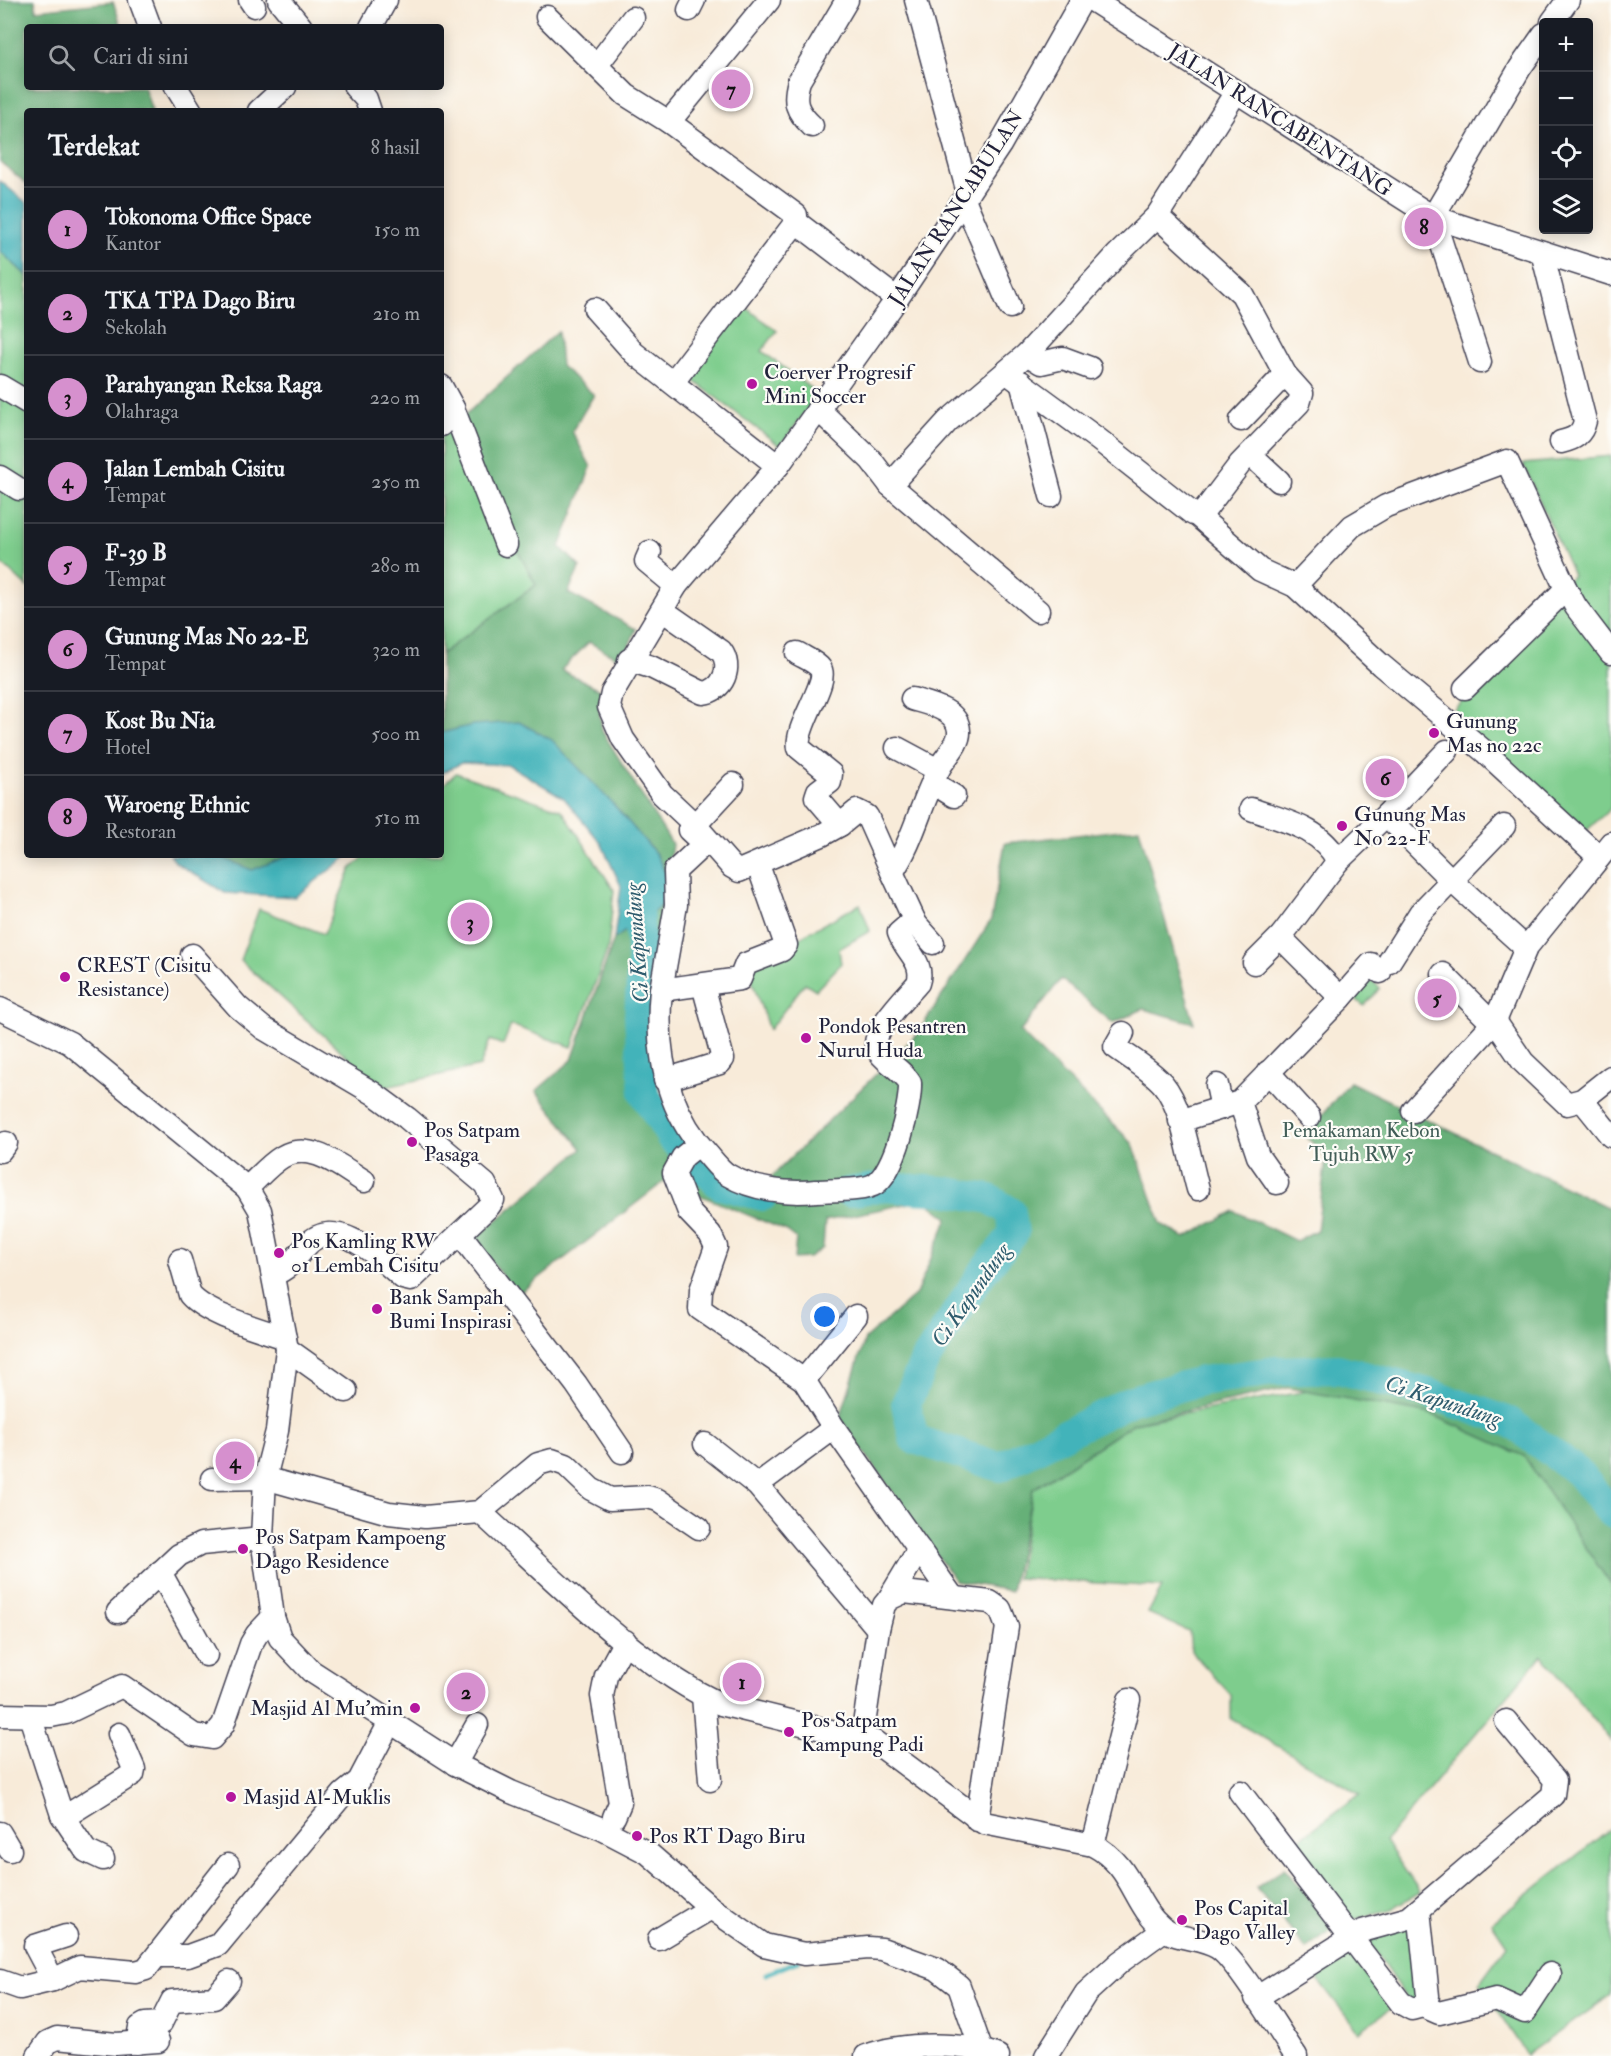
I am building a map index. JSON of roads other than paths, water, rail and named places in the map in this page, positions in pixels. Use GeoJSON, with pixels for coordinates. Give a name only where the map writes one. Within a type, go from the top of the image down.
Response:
{"type":"FeatureCollection","features":[{"type":"Feature","properties":{"kind":"street"},"geometry":{"type":"LineString","coordinates":[[140,0],[149,24]]}},
{"type":"Feature","properties":{"kind":"street"},"geometry":{"type":"LineString","coordinates":[[279,0],[299,24]]}},
{"type":"Feature","properties":{"kind":"street"},"geometry":{"type":"LineString","coordinates":[[373,24],[386,0]]}},
{"type":"Feature","properties":{"kind":"street"},"geometry":{"type":"LineString","coordinates":[[669,122],[769,0]]}},
{"type":"Feature","properties":{"kind":"street"},"geometry":{"type":"LineString","coordinates":[[812,126],[800,115],[795,105],[795,95],[799,81],[847,0]]}},
{"type":"Feature","properties":{"kind":"street"},"geometry":{"type":"LineString","coordinates":[[916,0],[966,196],[1010,307]]}},
{"type":"Feature","properties":{"kind":"street","name":"JALAN RANCABULAN"},"geometry":{"type":"LineString","coordinates":[[676,807],[662,794],[623,739],[609,707],[612,693],[629,660],[676,586],[778,466],[897,299],[1000,145],[1082,0]]}},
{"type":"Feature","properties":{"kind":"street","name":"JALAN RANCABENTANG"},"geometry":{"type":"LineString","coordinates":[[1092,0],[1433,217],[1611,274]]}},
{"type":"Feature","properties":{"kind":"street"},"geometry":{"type":"LineString","coordinates":[[1555,18],[1568,0]]}},
{"type":"Feature","properties":{"kind":"street"},"geometry":{"type":"LineString","coordinates":[[547,17],[626,95],[669,122],[796,215],[796,222],[673,382]]}},
{"type":"Feature","properties":{"kind":"street"},"geometry":{"type":"LineString","coordinates":[[597,65],[633,18]]}},
{"type":"Feature","properties":{"kind":"street"},"geometry":{"type":"LineString","coordinates":[[1480,362],[1433,217],[1520,68],[1539,41]]}},
{"type":"Feature","properties":{"kind":"street"},"geometry":{"type":"LineString","coordinates":[[178,90],[189,108]]}},
{"type":"Feature","properties":{"kind":"street"},"geometry":{"type":"LineString","coordinates":[[262,108],[282,90]]}},
{"type":"Feature","properties":{"kind":"street"},"geometry":{"type":"LineString","coordinates":[[358,90],[366,99],[369,108]]}},
{"type":"Feature","properties":{"kind":"street"},"geometry":{"type":"LineString","coordinates":[[890,485],[948,421],[1013,377],[1027,354],[1117,255],[1157,216],[1236,92]]}},
{"type":"Feature","properties":{"kind":"street"},"geometry":{"type":"LineString","coordinates":[[1157,216],[1242,294],[1285,374],[1296,385],[1302,397],[1198,516]]}},
{"type":"Feature","properties":{"kind":"street"},"geometry":{"type":"LineString","coordinates":[[796,222],[897,299]]}},
{"type":"Feature","properties":{"kind":"street"},"geometry":{"type":"LineString","coordinates":[[1542,252],[1585,421],[1583,430],[1574,439],[1561,442]]}},
{"type":"Feature","properties":{"kind":"street"},"geometry":{"type":"LineString","coordinates":[[595,309],[634,353],[778,466]]}},
{"type":"Feature","properties":{"kind":"street"},"geometry":{"type":"LineString","coordinates":[[1027,354],[1041,363],[1063,358],[1090,368]]}},
{"type":"Feature","properties":{"kind":"street"},"geometry":{"type":"LineString","coordinates":[[1241,420],[1285,374]]}},
{"type":"Feature","properties":{"kind":"street"},"geometry":{"type":"LineString","coordinates":[[1013,377],[1051,496]]}},
{"type":"Feature","properties":{"kind":"street"},"geometry":{"type":"LineString","coordinates":[[1013,377],[1198,516],[1260,570],[1295,586],[1381,665],[1605,850],[1527,948],[1493,1022],[1413,1112]]}},
{"type":"Feature","properties":{"kind":"street"},"geometry":{"type":"LineString","coordinates":[[0,386],[24,400]]}},
{"type":"Feature","properties":{"kind":"street"},"geometry":{"type":"LineString","coordinates":[[444,402],[447,417],[506,545]]}},
{"type":"Feature","properties":{"kind":"street"},"geometry":{"type":"LineString","coordinates":[[818,409],[871,460],[890,485],[1038,611]]}},
{"type":"Feature","properties":{"kind":"street"},"geometry":{"type":"LineString","coordinates":[[1250,454],[1279,481]]}},
{"type":"Feature","properties":{"kind":"street"},"geometry":{"type":"LineString","coordinates":[[1295,586],[1352,526],[1386,506],[1507,461],[1566,590],[1611,653]]}},
{"type":"Feature","properties":{"kind":"street"},"geometry":{"type":"LineString","coordinates":[[650,552],[646,561],[676,586]]}},
{"type":"Feature","properties":{"kind":"street"},"geometry":{"type":"LineString","coordinates":[[1465,688],[1566,590]]}},
{"type":"Feature","properties":{"kind":"street"},"geometry":{"type":"LineString","coordinates":[[629,660],[651,667],[704,693],[712,692],[719,687],[726,671],[726,658],[721,651],[662,610]]}},
{"type":"Feature","properties":{"kind":"street"},"geometry":{"type":"LineString","coordinates":[[797,653],[820,667],[822,672],[819,686],[797,741],[799,748],[831,774],[830,782],[818,791],[816,796],[840,825]]}},
{"type":"Feature","properties":{"kind":"street"},"geometry":{"type":"LineString","coordinates":[[892,872],[905,851],[936,776],[955,744],[959,731],[956,723],[944,710],[912,699]]}},
{"type":"Feature","properties":{"kind":"street"},"geometry":{"type":"LineString","coordinates":[[897,748],[936,776],[954,796]]}},
{"type":"Feature","properties":{"kind":"street"},"geometry":{"type":"LineString","coordinates":[[1254,963],[1282,935],[1338,861],[1447,751]]}},
{"type":"Feature","properties":{"kind":"street"},"geometry":{"type":"LineString","coordinates":[[695,825],[733,784]]}},
{"type":"Feature","properties":{"kind":"street"},"geometry":{"type":"LineString","coordinates":[[676,807],[732,867],[739,871],[758,865],[840,825],[856,811],[863,812],[914,920],[933,944]]}},
{"type":"Feature","properties":{"kind":"street"},"geometry":{"type":"LineString","coordinates":[[676,807],[677,819],[704,844],[675,871],[675,905],[661,990],[660,1050],[665,1080],[693,1149],[727,1175],[778,1191],[806,1192],[876,1184],[899,1143],[910,1089],[906,1075],[877,1050],[876,1042],[879,1030],[918,983],[919,965],[899,933],[914,920]]}},
{"type":"Feature","properties":{"kind":"street"},"geometry":{"type":"LineString","coordinates":[[1251,809],[1319,836],[1330,846],[1338,861]]}},
{"type":"Feature","properties":{"kind":"street"},"geometry":{"type":"LineString","coordinates":[[1386,815],[1452,881],[1527,948]]}},
{"type":"Feature","properties":{"kind":"street"},"geometry":{"type":"LineString","coordinates":[[1180,1121],[1231,1105],[1268,1072],[1341,999],[1371,964],[1384,967],[1420,913],[1504,826]]}},
{"type":"Feature","properties":{"kind":"street"},"geometry":{"type":"LineString","coordinates":[[661,990],[742,978],[744,966],[782,950],[786,945],[758,865]]}},
{"type":"Feature","properties":{"kind":"street"},"geometry":{"type":"LineString","coordinates":[[1282,935],[1284,941],[1341,999]]}},
{"type":"Feature","properties":{"kind":"street"},"geometry":{"type":"LineString","coordinates":[[192,955],[238,1007],[263,1028],[372,1093],[486,1184],[493,1200],[411,1280],[403,1278],[359,1241],[330,1234],[319,1236],[308,1244],[290,1268],[273,1275]]}},
{"type":"Feature","properties":{"kind":"street"},"geometry":{"type":"LineString","coordinates":[[1443,974],[1493,1022],[1523,1062],[1567,1104],[1581,1100],[1611,1077]]}},
{"type":"Feature","properties":{"kind":"street"},"geometry":{"type":"LineString","coordinates":[[665,1080],[720,1063],[723,1059],[704,985]]}},
{"type":"Feature","properties":{"kind":"street"},"geometry":{"type":"LineString","coordinates":[[0,1009],[70,1043],[247,1188],[260,1210],[286,1344],[277,1431],[265,1478],[262,1539],[273,1617],[280,1638],[311,1671],[455,1764],[511,1792],[602,1829],[648,1852],[711,1908],[753,1939],[777,1950],[804,1954],[882,1949],[937,1968],[959,1986],[990,2052],[909,2047],[866,2056]]}},
{"type":"Feature","properties":{"kind":"street"},"geometry":{"type":"LineString","coordinates":[[1123,1033],[1114,1047],[1162,1082],[1180,1121],[1198,1189]]}},
{"type":"Feature","properties":{"kind":"street"},"geometry":{"type":"LineString","coordinates":[[1268,1072],[1309,1117]]}},
{"type":"Feature","properties":{"kind":"street"},"geometry":{"type":"LineString","coordinates":[[1218,1085],[1258,1156],[1277,1183]]}},
{"type":"Feature","properties":{"kind":"street"},"geometry":{"type":"LineString","coordinates":[[1581,1100],[1611,1136]]}},
{"type":"Feature","properties":{"kind":"street"},"geometry":{"type":"LineString","coordinates":[[693,1149],[674,1173],[689,1212],[710,1234],[716,1249],[701,1290],[700,1309],[804,1380],[834,1428],[952,1596]]}},
{"type":"Feature","properties":{"kind":"street"},"geometry":{"type":"LineString","coordinates":[[247,1188],[280,1158],[292,1152],[320,1154],[364,1181]]}},
{"type":"Feature","properties":{"kind":"street"},"geometry":{"type":"LineString","coordinates":[[460,1234],[576,1384],[622,1452]]}},
{"type":"Feature","properties":{"kind":"street"},"geometry":{"type":"LineString","coordinates":[[180,1260],[194,1300],[286,1344],[346,1391]]}},
{"type":"Feature","properties":{"kind":"street"},"geometry":{"type":"LineString","coordinates":[[804,1380],[856,1316]]}},
{"type":"Feature","properties":{"kind":"street"},"geometry":{"type":"LineString","coordinates":[[757,1485],[834,1428]]}},
{"type":"Feature","properties":{"kind":"street"},"geometry":{"type":"LineString","coordinates":[[705,1444],[757,1485],[878,1629]]}},
{"type":"Feature","properties":{"kind":"street"},"geometry":{"type":"LineString","coordinates":[[213,1479],[265,1478],[388,1513],[425,1517],[480,1512],[538,1464],[552,1460],[566,1465],[591,1489],[610,1499],[648,1497],[658,1500],[699,1528]]}},
{"type":"Feature","properties":{"kind":"street"},"geometry":{"type":"LineString","coordinates":[[480,1512],[626,1641],[703,1696],[722,1704],[861,1738],[887,1750],[977,1820],[990,1826],[1093,1845],[1107,1853],[1122,1868],[1150,1915],[1164,1930],[1209,1943],[1221,1950],[1296,2056]]}},
{"type":"Feature","properties":{"kind":"street"},"geometry":{"type":"LineString","coordinates":[[118,1612],[179,1555],[201,1544],[262,1539]]}},
{"type":"Feature","properties":{"kind":"street"},"geometry":{"type":"LineString","coordinates":[[861,1738],[878,1629],[884,1605],[919,1549]]}},
{"type":"Feature","properties":{"kind":"street"},"geometry":{"type":"LineString","coordinates":[[160,1572],[206,1654]]}},
{"type":"Feature","properties":{"kind":"street"},"geometry":{"type":"LineString","coordinates":[[889,1599],[904,1592],[952,1596],[990,1602],[1000,1609],[1007,1628],[977,1820]]}},
{"type":"Feature","properties":{"kind":"street"},"geometry":{"type":"LineString","coordinates":[[0,1715],[30,1716],[66,1713],[122,1686],[194,1736],[212,1738],[223,1725],[251,1644],[273,1617]]}},
{"type":"Feature","properties":{"kind":"street"},"geometry":{"type":"LineString","coordinates":[[614,1817],[620,1803],[602,1695],[606,1676],[626,1641]]}},
{"type":"Feature","properties":{"kind":"street"},"geometry":{"type":"LineString","coordinates":[[703,1696],[710,1780]]}},
{"type":"Feature","properties":{"kind":"street"},"geometry":{"type":"LineString","coordinates":[[1093,1845],[1129,1700]]}},
{"type":"Feature","properties":{"kind":"street"},"geometry":{"type":"LineString","coordinates":[[30,1716],[62,1815],[86,1851],[103,1859]]}},
{"type":"Feature","properties":{"kind":"street"},"geometry":{"type":"LineString","coordinates":[[158,1956],[188,1956],[218,1945],[343,1794],[359,1781],[390,1722]]}},
{"type":"Feature","properties":{"kind":"street"},"geometry":{"type":"LineString","coordinates":[[1256,1998],[1362,1931],[1410,1918],[1553,1795],[1555,1780],[1506,1722]]}},
{"type":"Feature","properties":{"kind":"street"},"geometry":{"type":"LineString","coordinates":[[455,1764],[477,1725]]}},
{"type":"Feature","properties":{"kind":"street"},"geometry":{"type":"LineString","coordinates":[[62,1815],[74,1811],[133,1774],[134,1769],[119,1734]]}},
{"type":"Feature","properties":{"kind":"street"},"geometry":{"type":"LineString","coordinates":[[1240,1792],[1401,2003],[1412,2009],[1423,2006],[1439,2013],[1496,1999],[1525,2012],[1550,1974]]}},
{"type":"Feature","properties":{"kind":"street"},"geometry":{"type":"LineString","coordinates":[[12,1992],[52,1980],[80,1967],[136,1972],[146,1969],[228,1865]]}},
{"type":"Feature","properties":{"kind":"street"},"geometry":{"type":"LineString","coordinates":[[659,1939],[711,1908]]}},
{"type":"Feature","properties":{"kind":"street"},"geometry":{"type":"LineString","coordinates":[[1419,1910],[1428,1995],[1423,2006]]}},
{"type":"Feature","properties":{"kind":"street"},"geometry":{"type":"LineString","coordinates":[[1046,2056],[1086,1993],[1120,1962],[1164,1930]]}},
{"type":"Feature","properties":{"kind":"street"},"geometry":{"type":"LineString","coordinates":[[52,1980],[35,1946],[66,1936]]}},
{"type":"Feature","properties":{"kind":"street"},"geometry":{"type":"LineString","coordinates":[[38,2056],[48,2042],[57,2038],[116,2044],[147,2042],[140,2027],[145,2024],[161,2023],[172,2001],[214,1998],[229,1980]]}},
{"type":"Feature","properties":{"kind":"water"},"geometry":{"type":"Polygon","coordinates":[[[0,181],[24,201],[24,273],[0,251],[0,181]]]}},
{"type":"Feature","properties":{"kind":"water"},"geometry":{"type":"Polygon","coordinates":[[[519,722],[552,740],[614,805],[656,854],[668,879],[662,905],[614,939],[621,886],[601,843],[564,798],[509,765],[461,763],[444,772],[444,732],[473,725],[519,722]]]}},
{"type":"Feature","properties":{"kind":"water"},"geometry":{"type":"Polygon","coordinates":[[[172,858],[222,858],[252,870],[283,858],[345,858],[295,897],[225,893],[176,863],[172,858]]]}},
{"type":"Feature","properties":{"kind":"waterway","name":"Ci Kapundung"},"geometry":{"type":"LineString","coordinates":[[636,880],[642,961],[639,1017],[644,1093],[672,1139],[720,1185],[763,1196]]}},
{"type":"Feature","properties":{"kind":"waterway","name":"Ci Kapundung"},"geometry":{"type":"LineString","coordinates":[[848,1192],[880,1187],[943,1191],[990,1199],[1011,1212],[1014,1233],[980,1276],[924,1362],[906,1404],[914,1439],[1000,1467],[1132,1400],[1201,1381],[1275,1371],[1338,1369],[1425,1392],[1510,1422],[1578,1472],[1611,1513]]}},
{"type":"Feature","properties":{"kind":"waterway"},"geometry":{"type":"LineString","coordinates":[[766,1974],[798,1961]]}},
{"type":"Feature","properties":{"kind":"place","name":"Kost Bu Nia"},"geometry":{"type":"Point","coordinates":[731,89]}},
{"type":"Feature","properties":{"kind":"place","name":"Waroeng Ethnic"},"geometry":{"type":"Point","coordinates":[1424,227]}},
{"type":"Feature","properties":{"kind":"place","name":"Coerver Progresif Mini Soccer"},"geometry":{"type":"Point","coordinates":[752,384]}},
{"type":"Feature","properties":{"kind":"place","name":"Gunung Mas no 22c"},"geometry":{"type":"Point","coordinates":[1434,733]}},
{"type":"Feature","properties":{"kind":"place","name":"Gunung Mas No 22-E"},"geometry":{"type":"Point","coordinates":[1385,778]}},
{"type":"Feature","properties":{"kind":"place","name":"Gunung Mas No 22-F"},"geometry":{"type":"Point","coordinates":[1342,826]}},
{"type":"Feature","properties":{"kind":"place","name":"Parahyangan Reksa Raga"},"geometry":{"type":"Point","coordinates":[470,922]}},
{"type":"Feature","properties":{"kind":"place","name":"CREST (Cisitu Resistance)"},"geometry":{"type":"Point","coordinates":[65,977]}},
{"type":"Feature","properties":{"kind":"place","name":"F-39 B"},"geometry":{"type":"Point","coordinates":[1437,998]}},
{"type":"Feature","properties":{"kind":"place","name":"Pondok Pesantren Nurul Huda"},"geometry":{"type":"Point","coordinates":[806,1038]}},
{"type":"Feature","properties":{"kind":"place","name":"Pos Satpam Pasaga"},"geometry":{"type":"Point","coordinates":[412,1142]}},
{"type":"Feature","properties":{"kind":"place","name":"Pos Kamling RW 01 Lembah Cisitu"},"geometry":{"type":"Point","coordinates":[279,1253]}},
{"type":"Feature","properties":{"kind":"place","name":"Bank Sampah Bumi Inspirasi"},"geometry":{"type":"Point","coordinates":[377,1309]}},
{"type":"Feature","properties":{"kind":"place","name":"Jalan Lembah Cisitu"},"geometry":{"type":"Point","coordinates":[235,1461]}},
{"type":"Feature","properties":{"kind":"place","name":"Pos Satpam Kampoeng Dago Residence"},"geometry":{"type":"Point","coordinates":[243,1549]}},
{"type":"Feature","properties":{"kind":"place","name":"Tokonoma Office Space"},"geometry":{"type":"Point","coordinates":[742,1682]}},
{"type":"Feature","properties":{"kind":"place","name":"TKA TPA Dago Biru"},"geometry":{"type":"Point","coordinates":[466,1692]}},
{"type":"Feature","properties":{"kind":"place","name":"Masjid Al Mu'min"},"geometry":{"type":"Point","coordinates":[415,1708]}},
{"type":"Feature","properties":{"kind":"place","name":"Pos Satpam Kampung Padi"},"geometry":{"type":"Point","coordinates":[789,1732]}},
{"type":"Feature","properties":{"kind":"place","name":"Masjid Al-Muklis"},"geometry":{"type":"Point","coordinates":[231,1797]}},
{"type":"Feature","properties":{"kind":"place","name":"Pos RT Dago Biru"},"geometry":{"type":"Point","coordinates":[637,1836]}},
{"type":"Feature","properties":{"kind":"place","name":"Pos Capital Dago Valley"},"geometry":{"type":"Point","coordinates":[1182,1920]}},
{"type":"Feature","properties":{"kind":"park label","name":"Pemakaman Kebon Tujuh RW 5"},"geometry":{"type":"Point","coordinates":[1361,1142]}}]}
